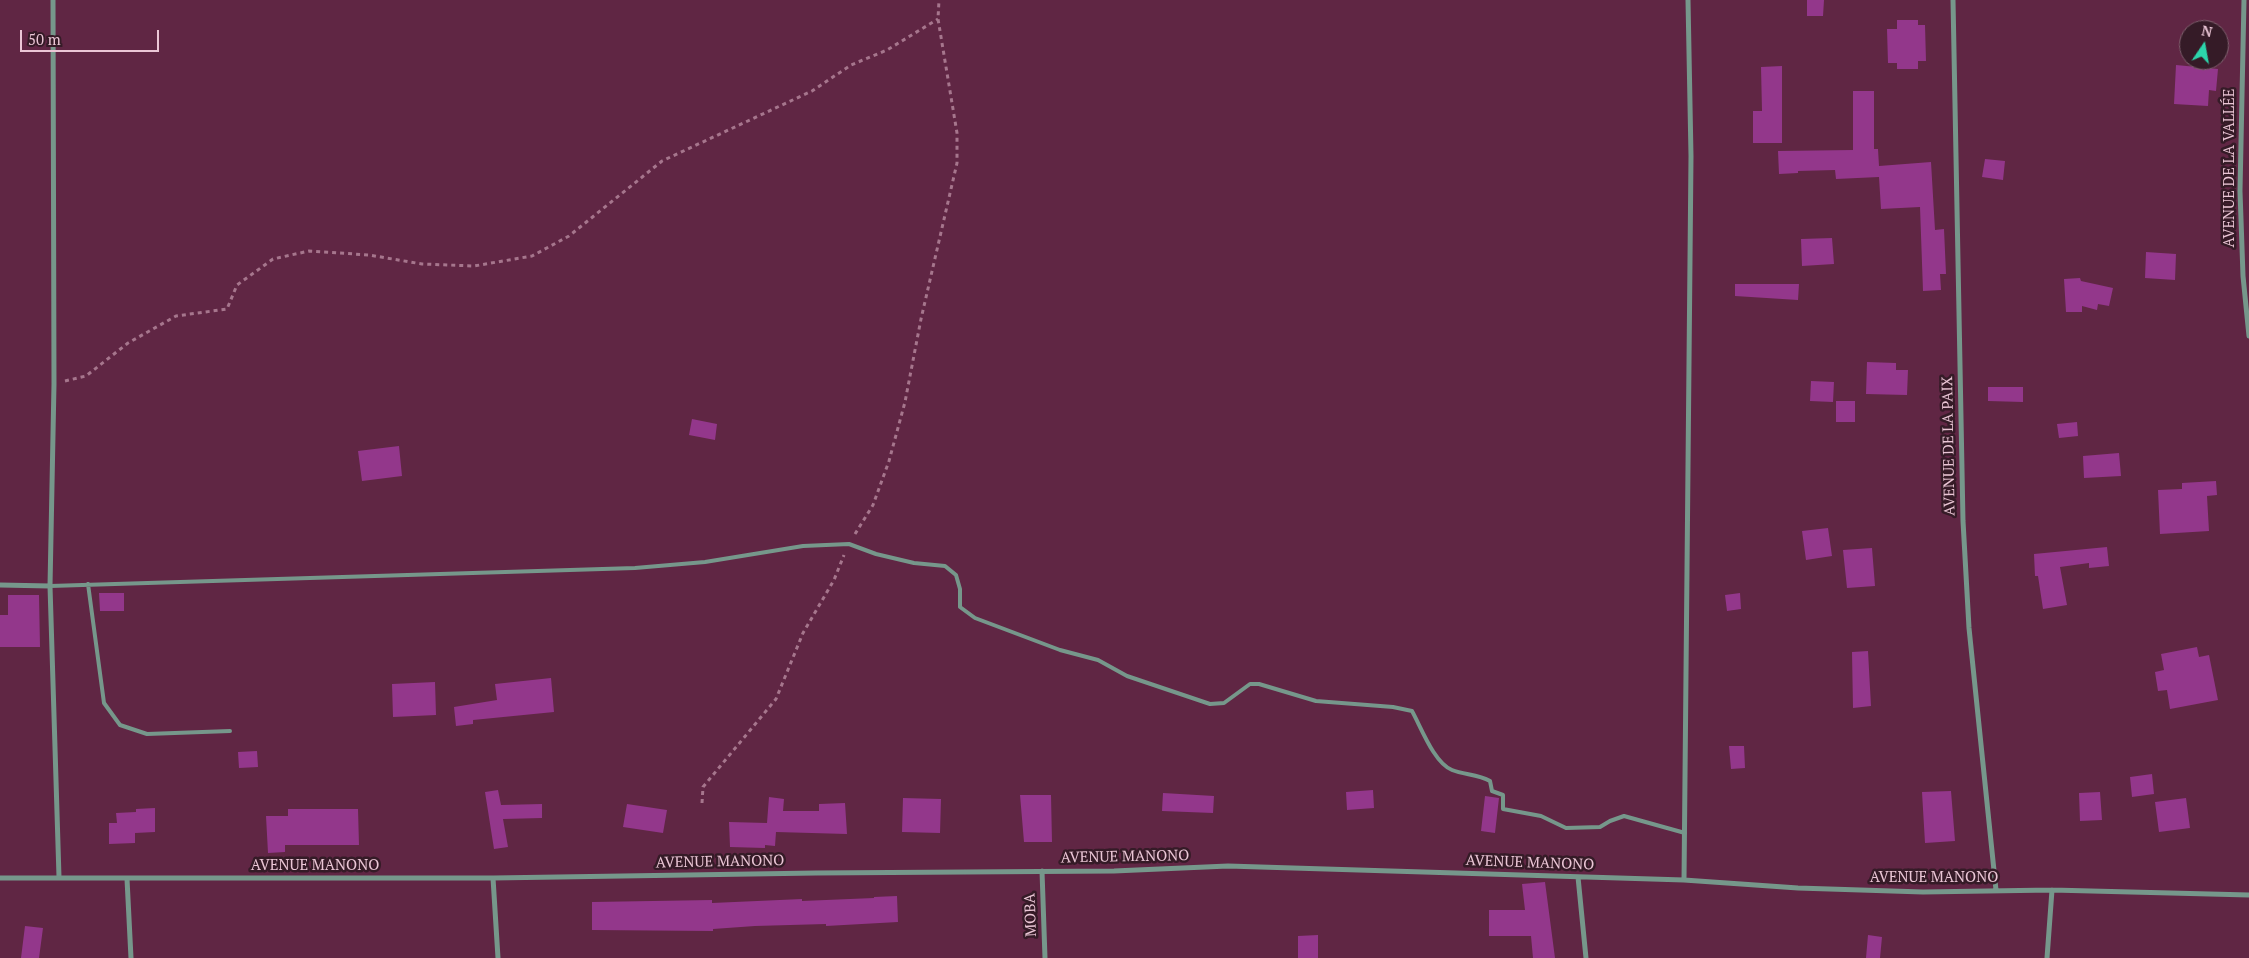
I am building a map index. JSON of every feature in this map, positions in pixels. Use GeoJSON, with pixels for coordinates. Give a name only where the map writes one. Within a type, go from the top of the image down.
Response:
{"type":"FeatureCollection","features":[{"type":"Feature","properties":{"kind":"street"},"geometry":{"type":"LineString","coordinates":[[53,0],[54,384],[50,586],[59,877]]}},
{"type":"Feature","properties":{"kind":"street"},"geometry":{"type":"LineString","coordinates":[[1684,880],[1691,166],[1688,0]]}},
{"type":"Feature","properties":{"kind":"street","name":"AVENUE DE LA PAIX"},"geometry":{"type":"LineString","coordinates":[[1953,0],[1963,492],[1968,608],[1996,890]]}},
{"type":"Feature","properties":{"kind":"street","name":"AVENUE DE LA VALLÉE"},"geometry":{"type":"LineString","coordinates":[[2244,0],[2240,191],[2249,336]]}},
{"type":"Feature","properties":{"kind":"street"},"geometry":{"type":"LineString","coordinates":[[0,585],[50,586]]}},
{"type":"Feature","properties":{"kind":"street","name":"AVENUE MANONO"},"geometry":{"type":"LineString","coordinates":[[0,878],[493,878],[1042,871],[1114,872],[1228,866],[1684,880],[1798,888],[1923,892],[2052,890],[2249,895]]}},
{"type":"Feature","properties":{"kind":"street","name":"MOBA"},"geometry":{"type":"LineString","coordinates":[[1042,871],[1044,958]]}},
{"type":"Feature","properties":{"kind":"street"},"geometry":{"type":"LineString","coordinates":[[493,878],[498,958]]}},
{"type":"Feature","properties":{"kind":"street"},"geometry":{"type":"LineString","coordinates":[[1578,878],[1586,958]]}},
{"type":"Feature","properties":{"kind":"street"},"geometry":{"type":"LineString","coordinates":[[127,879],[131,958]]}},
{"type":"Feature","properties":{"kind":"street"},"geometry":{"type":"LineString","coordinates":[[2046,958],[2052,890]]}},
{"type":"Feature","properties":{"kind":"lane"},"geometry":{"type":"LineString","coordinates":[[50,586],[635,568],[705,562],[802,546],[849,544],[876,554],[914,563],[944,566],[956,575],[960,589],[960,607],[975,618],[1060,650],[1098,660],[1127,676],[1210,704],[1224,703],[1250,684],[1259,684],[1316,701],[1394,706],[1412,711],[1432,751],[1449,769],[1468,775],[1481,776],[1490,781],[1492,791],[1503,795],[1503,809],[1541,816],[1566,828],[1600,827],[1624,816],[1685,833]]}},
{"type":"Feature","properties":{"kind":"lane"},"geometry":{"type":"LineString","coordinates":[[88,584],[104,703],[120,725],[147,734],[230,731]]}},
{"type":"Feature","properties":{"kind":"path"},"geometry":{"type":"LineString","coordinates":[[702,803],[703,787],[776,700],[803,633],[834,580],[849,544],[874,505],[889,461],[905,402],[921,319],[957,163],[957,133],[938,19],[939,0]]}},
{"type":"Feature","properties":{"kind":"path"},"geometry":{"type":"LineString","coordinates":[[54,384],[86,376],[128,343],[176,316],[228,309],[238,285],[273,260],[309,251],[369,255],[422,264],[474,266],[532,256],[569,236],[662,161],[812,91],[850,65],[887,50],[938,19]]}},
{"type":"Feature","properties":{"kind":"building"},"geometry":{"type":"Polygon","coordinates":[[[1807,0],[1824,0],[1823,16],[1807,16],[1807,0]]]}},
{"type":"Feature","properties":{"kind":"building"},"geometry":{"type":"Polygon","coordinates":[[[1897,20],[1918,20],[1918,25],[1925,25],[1926,61],[1918,61],[1918,69],[1897,69],[1897,63],[1888,63],[1887,29],[1897,29],[1897,20]]]}},
{"type":"Feature","properties":{"kind":"building"},"geometry":{"type":"Polygon","coordinates":[[[2176,65],[2179,65],[2179,70],[2218,70],[2216,91],[2209,90],[2208,106],[2174,104],[2176,65]]]}},
{"type":"Feature","properties":{"kind":"building"},"geometry":{"type":"Polygon","coordinates":[[[1782,66],[1782,143],[1753,143],[1753,111],[1762,111],[1761,67],[1782,66]]]}},
{"type":"Feature","properties":{"kind":"building"},"geometry":{"type":"Polygon","coordinates":[[[1853,91],[1874,91],[1874,149],[1878,149],[1879,166],[1931,162],[1935,230],[1944,229],[1946,274],[1940,274],[1941,290],[1923,291],[1920,207],[1881,209],[1879,177],[1836,179],[1835,170],[1798,171],[1798,173],[1779,174],[1778,151],[1853,150],[1853,91]]]}},
{"type":"Feature","properties":{"kind":"building"},"geometry":{"type":"Polygon","coordinates":[[[1985,159],[2005,161],[2003,180],[1982,177],[1985,159]]]}},
{"type":"Feature","properties":{"kind":"building"},"geometry":{"type":"Polygon","coordinates":[[[1832,238],[1834,264],[1802,266],[1801,239],[1832,238]]]}},
{"type":"Feature","properties":{"kind":"building"},"geometry":{"type":"Polygon","coordinates":[[[2146,252],[2176,254],[2175,280],[2145,278],[2146,252]]]}},
{"type":"Feature","properties":{"kind":"building"},"geometry":{"type":"Polygon","coordinates":[[[2080,278],[2081,281],[2113,288],[2109,306],[2098,304],[2097,310],[2082,306],[2082,312],[2066,312],[2064,279],[2080,278]]]}},
{"type":"Feature","properties":{"kind":"building"},"geometry":{"type":"Polygon","coordinates":[[[1735,284],[1799,284],[1798,300],[1735,296],[1735,284]]]}},
{"type":"Feature","properties":{"kind":"building"},"geometry":{"type":"Polygon","coordinates":[[[1867,362],[1896,363],[1896,370],[1908,370],[1907,395],[1866,394],[1867,362]]]}},
{"type":"Feature","properties":{"kind":"building"},"geometry":{"type":"Polygon","coordinates":[[[1811,381],[1834,382],[1833,402],[1810,401],[1811,381]]]}},
{"type":"Feature","properties":{"kind":"building"},"geometry":{"type":"Polygon","coordinates":[[[1988,387],[2023,387],[2023,402],[1988,401],[1988,387]]]}},
{"type":"Feature","properties":{"kind":"building"},"geometry":{"type":"Polygon","coordinates":[[[1836,401],[1855,401],[1855,422],[1836,422],[1836,401]]]}},
{"type":"Feature","properties":{"kind":"building"},"geometry":{"type":"Polygon","coordinates":[[[692,419],[717,424],[715,440],[689,435],[692,419]]]}},
{"type":"Feature","properties":{"kind":"building"},"geometry":{"type":"Polygon","coordinates":[[[2077,422],[2078,436],[2059,438],[2057,424],[2077,422]]]}},
{"type":"Feature","properties":{"kind":"building"},"geometry":{"type":"Polygon","coordinates":[[[399,446],[402,476],[362,481],[358,451],[399,446]]]}},
{"type":"Feature","properties":{"kind":"building"},"geometry":{"type":"Polygon","coordinates":[[[2119,453],[2121,476],[2084,478],[2083,456],[2119,453]]]}},
{"type":"Feature","properties":{"kind":"building"},"geometry":{"type":"Polygon","coordinates":[[[2216,481],[2217,495],[2207,496],[2209,531],[2160,534],[2158,490],[2182,489],[2182,483],[2216,481]]]}},
{"type":"Feature","properties":{"kind":"building"},"geometry":{"type":"Polygon","coordinates":[[[1828,528],[1832,556],[1806,560],[1802,531],[1828,528]]]}},
{"type":"Feature","properties":{"kind":"building"},"geometry":{"type":"Polygon","coordinates":[[[2107,547],[2109,566],[2089,568],[2089,563],[2060,567],[2067,605],[2043,609],[2038,576],[2035,576],[2034,554],[2107,547]]]}},
{"type":"Feature","properties":{"kind":"building"},"geometry":{"type":"Polygon","coordinates":[[[1872,548],[1875,586],[1847,588],[1843,550],[1872,548]]]}},
{"type":"Feature","properties":{"kind":"building"},"geometry":{"type":"Polygon","coordinates":[[[99,593],[124,593],[124,611],[100,611],[99,593]]]}},
{"type":"Feature","properties":{"kind":"building"},"geometry":{"type":"Polygon","coordinates":[[[1740,593],[1741,609],[1727,611],[1725,595],[1740,593]]]}},
{"type":"Feature","properties":{"kind":"building"},"geometry":{"type":"Polygon","coordinates":[[[8,595],[39,595],[40,647],[0,647],[0,615],[8,615],[8,595]]]}},
{"type":"Feature","properties":{"kind":"building"},"geometry":{"type":"Polygon","coordinates":[[[2197,647],[2199,657],[2209,655],[2218,700],[2170,709],[2167,690],[2158,691],[2155,672],[2164,670],[2161,654],[2197,647]]]}},
{"type":"Feature","properties":{"kind":"building"},"geometry":{"type":"Polygon","coordinates":[[[1868,651],[1871,706],[1853,708],[1852,652],[1868,651]]]}},
{"type":"Feature","properties":{"kind":"building"},"geometry":{"type":"Polygon","coordinates":[[[551,678],[554,712],[473,720],[473,724],[456,726],[454,707],[497,700],[495,684],[551,678]]]}},
{"type":"Feature","properties":{"kind":"building"},"geometry":{"type":"Polygon","coordinates":[[[435,682],[436,715],[393,717],[392,684],[435,682]]]}},
{"type":"Feature","properties":{"kind":"building"},"geometry":{"type":"Polygon","coordinates":[[[1729,746],[1744,746],[1745,768],[1731,769],[1729,746]]]}},
{"type":"Feature","properties":{"kind":"building"},"geometry":{"type":"Polygon","coordinates":[[[257,751],[258,767],[239,768],[238,752],[257,751]]]}},
{"type":"Feature","properties":{"kind":"building"},"geometry":{"type":"Polygon","coordinates":[[[2152,774],[2154,794],[2132,797],[2130,777],[2152,774]]]}},
{"type":"Feature","properties":{"kind":"building"},"geometry":{"type":"Polygon","coordinates":[[[498,790],[501,805],[542,804],[542,818],[503,819],[508,847],[494,849],[485,792],[498,790]]]}},
{"type":"Feature","properties":{"kind":"building"},"geometry":{"type":"Polygon","coordinates":[[[1373,790],[1374,808],[1347,810],[1346,792],[1373,790]]]}},
{"type":"Feature","properties":{"kind":"building"},"geometry":{"type":"Polygon","coordinates":[[[1951,791],[1955,841],[1925,843],[1922,792],[1951,791]]]}},
{"type":"Feature","properties":{"kind":"building"},"geometry":{"type":"Polygon","coordinates":[[[2100,792],[2102,820],[2080,821],[2079,793],[2100,792]]]}},
{"type":"Feature","properties":{"kind":"building"},"geometry":{"type":"Polygon","coordinates":[[[1163,793],[1214,796],[1213,813],[1162,811],[1163,793]]]}},
{"type":"Feature","properties":{"kind":"building"},"geometry":{"type":"Polygon","coordinates":[[[1020,795],[1051,795],[1052,842],[1024,842],[1020,795]]]}},
{"type":"Feature","properties":{"kind":"building"},"geometry":{"type":"Polygon","coordinates":[[[1485,796],[1499,798],[1495,833],[1481,831],[1485,796]]]}},
{"type":"Feature","properties":{"kind":"building"},"geometry":{"type":"Polygon","coordinates":[[[769,797],[784,799],[783,811],[819,811],[819,804],[845,803],[847,834],[776,832],[775,846],[765,845],[765,848],[730,847],[729,822],[767,823],[769,797]]]}},
{"type":"Feature","properties":{"kind":"building"},"geometry":{"type":"Polygon","coordinates":[[[903,798],[941,799],[940,833],[902,832],[903,798]]]}},
{"type":"Feature","properties":{"kind":"building"},"geometry":{"type":"Polygon","coordinates":[[[2186,798],[2190,828],[2159,832],[2155,802],[2186,798]]]}},
{"type":"Feature","properties":{"kind":"building"},"geometry":{"type":"Polygon","coordinates":[[[627,804],[667,810],[663,833],[623,827],[627,804]]]}},
{"type":"Feature","properties":{"kind":"building"},"geometry":{"type":"Polygon","coordinates":[[[155,808],[155,832],[135,833],[135,843],[109,844],[109,823],[117,823],[116,813],[136,812],[136,809],[155,808]]]}},
{"type":"Feature","properties":{"kind":"building"},"geometry":{"type":"Polygon","coordinates":[[[288,809],[358,809],[359,845],[285,845],[285,852],[268,853],[266,816],[288,816],[288,809]]]}},
{"type":"Feature","properties":{"kind":"building"},"geometry":{"type":"Polygon","coordinates":[[[1545,882],[1555,958],[1533,958],[1531,936],[1489,936],[1489,910],[1525,910],[1522,884],[1545,882]]]}},
{"type":"Feature","properties":{"kind":"building"},"geometry":{"type":"Polygon","coordinates":[[[897,896],[898,922],[826,926],[826,924],[755,926],[713,929],[713,931],[592,930],[592,902],[712,900],[712,903],[897,896]]]}},
{"type":"Feature","properties":{"kind":"building"},"geometry":{"type":"Polygon","coordinates":[[[25,926],[43,928],[39,958],[21,958],[25,926]]]}},
{"type":"Feature","properties":{"kind":"building"},"geometry":{"type":"Polygon","coordinates":[[[1318,935],[1318,958],[1298,958],[1298,936],[1318,935]]]}},
{"type":"Feature","properties":{"kind":"building"},"geometry":{"type":"Polygon","coordinates":[[[1868,935],[1882,937],[1880,958],[1866,958],[1868,935]]]}}]}
